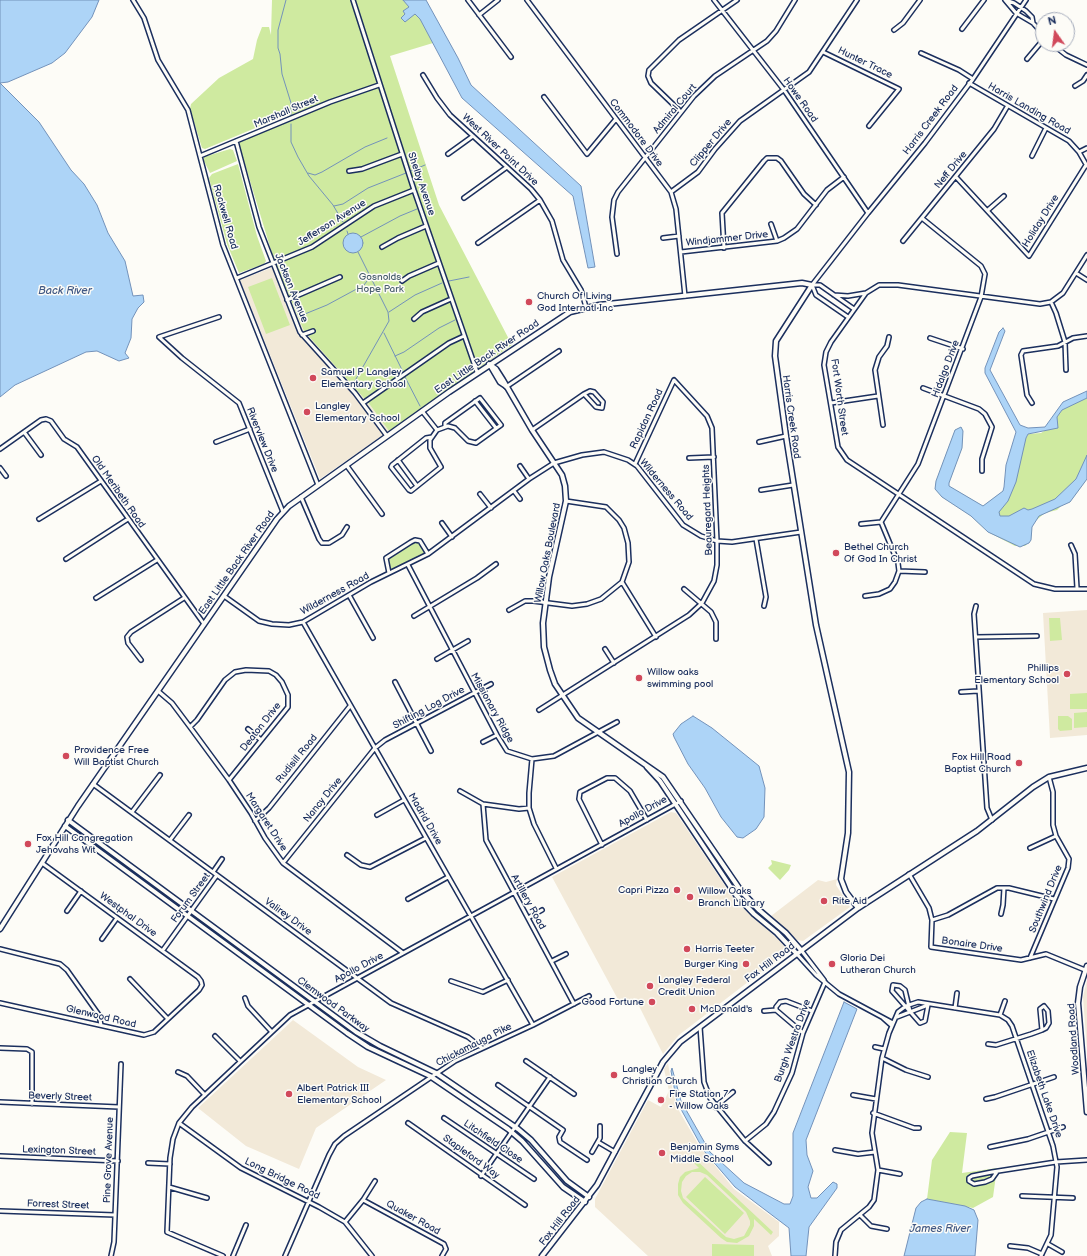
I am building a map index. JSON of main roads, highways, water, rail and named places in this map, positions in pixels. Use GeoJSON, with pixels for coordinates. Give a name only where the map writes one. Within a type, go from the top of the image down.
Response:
{"type":"FeatureCollection","features":[{"type":"Feature","properties":{"kind":"water"},"geometry":{"type":"Polygon","coordinates":[[[0,0],[99,0],[92,17],[65,53],[52,63],[8,82],[0,83],[0,0]]]}},
{"type":"Feature","properties":{"kind":"water"},"geometry":{"type":"Polygon","coordinates":[[[403,0],[426,0],[471,85],[581,186],[595,267],[588,268],[573,196],[462,98],[420,19],[415,14],[405,22],[401,18],[405,14],[403,11],[409,7],[403,0]]]}},
{"type":"Feature","properties":{"kind":"water","name":"Back River"},"geometry":{"type":"Polygon","coordinates":[[[0,83],[39,122],[71,170],[84,184],[97,205],[108,233],[125,261],[133,296],[143,295],[144,302],[138,308],[132,319],[131,338],[125,353],[129,358],[119,361],[97,351],[86,352],[15,385],[0,397],[0,83]]]}},
{"type":"Feature","properties":{"kind":"water"},"geometry":{"type":"Polygon","coordinates":[[[353,233],[360,236],[363,243],[360,250],[353,253],[346,250],[343,243],[346,236],[353,233]]]}},
{"type":"Feature","properties":{"kind":"water"},"geometry":{"type":"Polygon","coordinates":[[[1003,328],[1005,331],[990,370],[1020,425],[1028,428],[1045,427],[1063,402],[1087,391],[1087,398],[1062,410],[1057,417],[1058,428],[1028,434],[1026,438],[1016,482],[1008,501],[999,512],[1000,516],[1009,516],[1024,508],[1028,510],[1032,509],[1055,499],[1076,479],[1087,455],[1087,479],[1070,502],[1039,516],[1032,527],[1031,540],[1029,543],[1020,547],[988,532],[971,516],[942,497],[935,489],[936,481],[955,430],[961,427],[963,431],[962,448],[949,486],[983,506],[1003,491],[1006,465],[1016,432],[985,373],[985,368],[999,332],[1003,328]]]}},
{"type":"Feature","properties":{"kind":"water"},"geometry":{"type":"Polygon","coordinates":[[[693,716],[712,728],[759,766],[765,788],[764,817],[756,829],[743,838],[737,837],[721,817],[705,788],[688,764],[674,737],[673,734],[681,724],[693,716]]]}},
{"type":"Feature","properties":{"kind":"water"},"geometry":{"type":"Polygon","coordinates":[[[844,1002],[857,1009],[806,1140],[807,1155],[813,1171],[808,1187],[811,1198],[817,1198],[833,1182],[837,1184],[837,1188],[809,1227],[806,1256],[791,1256],[789,1228],[735,1187],[704,1151],[677,1102],[671,1071],[672,1068],[681,1101],[710,1152],[744,1183],[784,1204],[790,1204],[793,1196],[793,1133],[844,1002]]]}},
{"type":"Feature","properties":{"kind":"water","name":"James River"},"geometry":{"type":"Polygon","coordinates":[[[927,1199],[965,1206],[974,1210],[978,1220],[975,1256],[904,1256],[916,1208],[921,1202],[927,1199]]]}},
{"type":"Feature","properties":{"kind":"waterway"},"geometry":{"type":"LineString","coordinates":[[286,0],[278,30],[278,48],[282,74],[291,103],[291,116]]}},
{"type":"Feature","properties":{"kind":"waterway"},"geometry":{"type":"LineString","coordinates":[[291,124],[291,142],[298,157],[309,176],[333,205],[343,222]]}},
{"type":"Feature","properties":{"kind":"waterway"},"geometry":{"type":"LineString","coordinates":[[308,173],[315,175],[322,172],[365,147],[387,138]]}},
{"type":"Feature","properties":{"kind":"waterway"},"geometry":{"type":"LineString","coordinates":[[411,171],[425,165]]}},
{"type":"Feature","properties":{"kind":"waterway"},"geometry":{"type":"LineString","coordinates":[[334,206],[343,204],[368,188],[406,173]]}},
{"type":"Feature","properties":{"kind":"waterway"},"geometry":{"type":"LineString","coordinates":[[361,237],[400,216],[417,209]]}},
{"type":"Feature","properties":{"kind":"waterway"},"geometry":{"type":"LineString","coordinates":[[352,386],[389,321],[388,312],[358,252]]}},
{"type":"Feature","properties":{"kind":"waterway"},"geometry":{"type":"LineString","coordinates":[[300,316],[327,305],[364,285],[370,277]]}},
{"type":"Feature","properties":{"kind":"waterway"},"geometry":{"type":"LineString","coordinates":[[449,281],[469,277]]}},
{"type":"Feature","properties":{"kind":"waterway"},"geometry":{"type":"LineString","coordinates":[[389,312],[415,295],[442,283]]}},
{"type":"Feature","properties":{"kind":"waterway"},"geometry":{"type":"LineString","coordinates":[[395,356],[404,352],[439,328],[455,320]]}},
{"type":"Feature","properties":{"kind":"waterway"},"geometry":{"type":"LineString","coordinates":[[384,333],[403,372]]}},
{"type":"Feature","properties":{"kind":"waterway"},"geometry":{"type":"LineString","coordinates":[[405,377],[420,406]]}},
{"type":"Feature","properties":{"kind":"place","name":"Church Of Living God Internatl Inc"},"geometry":{"type":"Point","coordinates":[529,302]}},
{"type":"Feature","properties":{"kind":"place","name":"Samuel P Langley Elementary School"},"geometry":{"type":"Point","coordinates":[313,378]}},
{"type":"Feature","properties":{"kind":"place","name":"Langley Elementary School"},"geometry":{"type":"Point","coordinates":[307,412]}},
{"type":"Feature","properties":{"kind":"place","name":"Bethel Church Of God In Christ"},"geometry":{"type":"Point","coordinates":[836,553]}},
{"type":"Feature","properties":{"kind":"place","name":"Phillips Elementary School"},"geometry":{"type":"Point","coordinates":[1067,674]}},
{"type":"Feature","properties":{"kind":"place","name":"Willow oaks swimming pool"},"geometry":{"type":"Point","coordinates":[639,678]}},
{"type":"Feature","properties":{"kind":"place","name":"Providence Free Will Baptist Church"},"geometry":{"type":"Point","coordinates":[66,756]}},
{"type":"Feature","properties":{"kind":"place","name":"Fox Hill Road Baptist Church"},"geometry":{"type":"Point","coordinates":[1019,763]}},
{"type":"Feature","properties":{"kind":"place","name":"Fox Hill Congregation Jehovahs Wit"},"geometry":{"type":"Point","coordinates":[28,844]}},
{"type":"Feature","properties":{"kind":"place","name":"Capri Pizza"},"geometry":{"type":"Point","coordinates":[677,890]}},
{"type":"Feature","properties":{"kind":"place","name":"Willow Oaks Branch Library"},"geometry":{"type":"Point","coordinates":[690,897]}},
{"type":"Feature","properties":{"kind":"place","name":"Rite Aid"},"geometry":{"type":"Point","coordinates":[824,901]}},
{"type":"Feature","properties":{"kind":"place","name":"Harris Teeter"},"geometry":{"type":"Point","coordinates":[687,949]}},
{"type":"Feature","properties":{"kind":"place","name":"Burger King"},"geometry":{"type":"Point","coordinates":[746,964]}},
{"type":"Feature","properties":{"kind":"place","name":"Gloria Dei Lutheran Church"},"geometry":{"type":"Point","coordinates":[832,964]}},
{"type":"Feature","properties":{"kind":"place","name":"Langley Federal Credit Union"},"geometry":{"type":"Point","coordinates":[650,986]}},
{"type":"Feature","properties":{"kind":"place","name":"Good Fortune"},"geometry":{"type":"Point","coordinates":[652,1002]}},
{"type":"Feature","properties":{"kind":"place","name":"McDonald's"},"geometry":{"type":"Point","coordinates":[692,1009]}},
{"type":"Feature","properties":{"kind":"place","name":"Langley Christian Church"},"geometry":{"type":"Point","coordinates":[614,1075]}},
{"type":"Feature","properties":{"kind":"place","name":"Albert Patrick III Elementary School"},"geometry":{"type":"Point","coordinates":[289,1094]}},
{"type":"Feature","properties":{"kind":"place","name":"Fire Station 7 - Willow Oaks"},"geometry":{"type":"Point","coordinates":[661,1100]}},
{"type":"Feature","properties":{"kind":"place","name":"Benjamin Syms Middle School"},"geometry":{"type":"Point","coordinates":[662,1153]}},
{"type":"Feature","properties":{"kind":"park label","name":"Gosnolds Hope Park"},"geometry":{"type":"Point","coordinates":[380,282]}}]}
